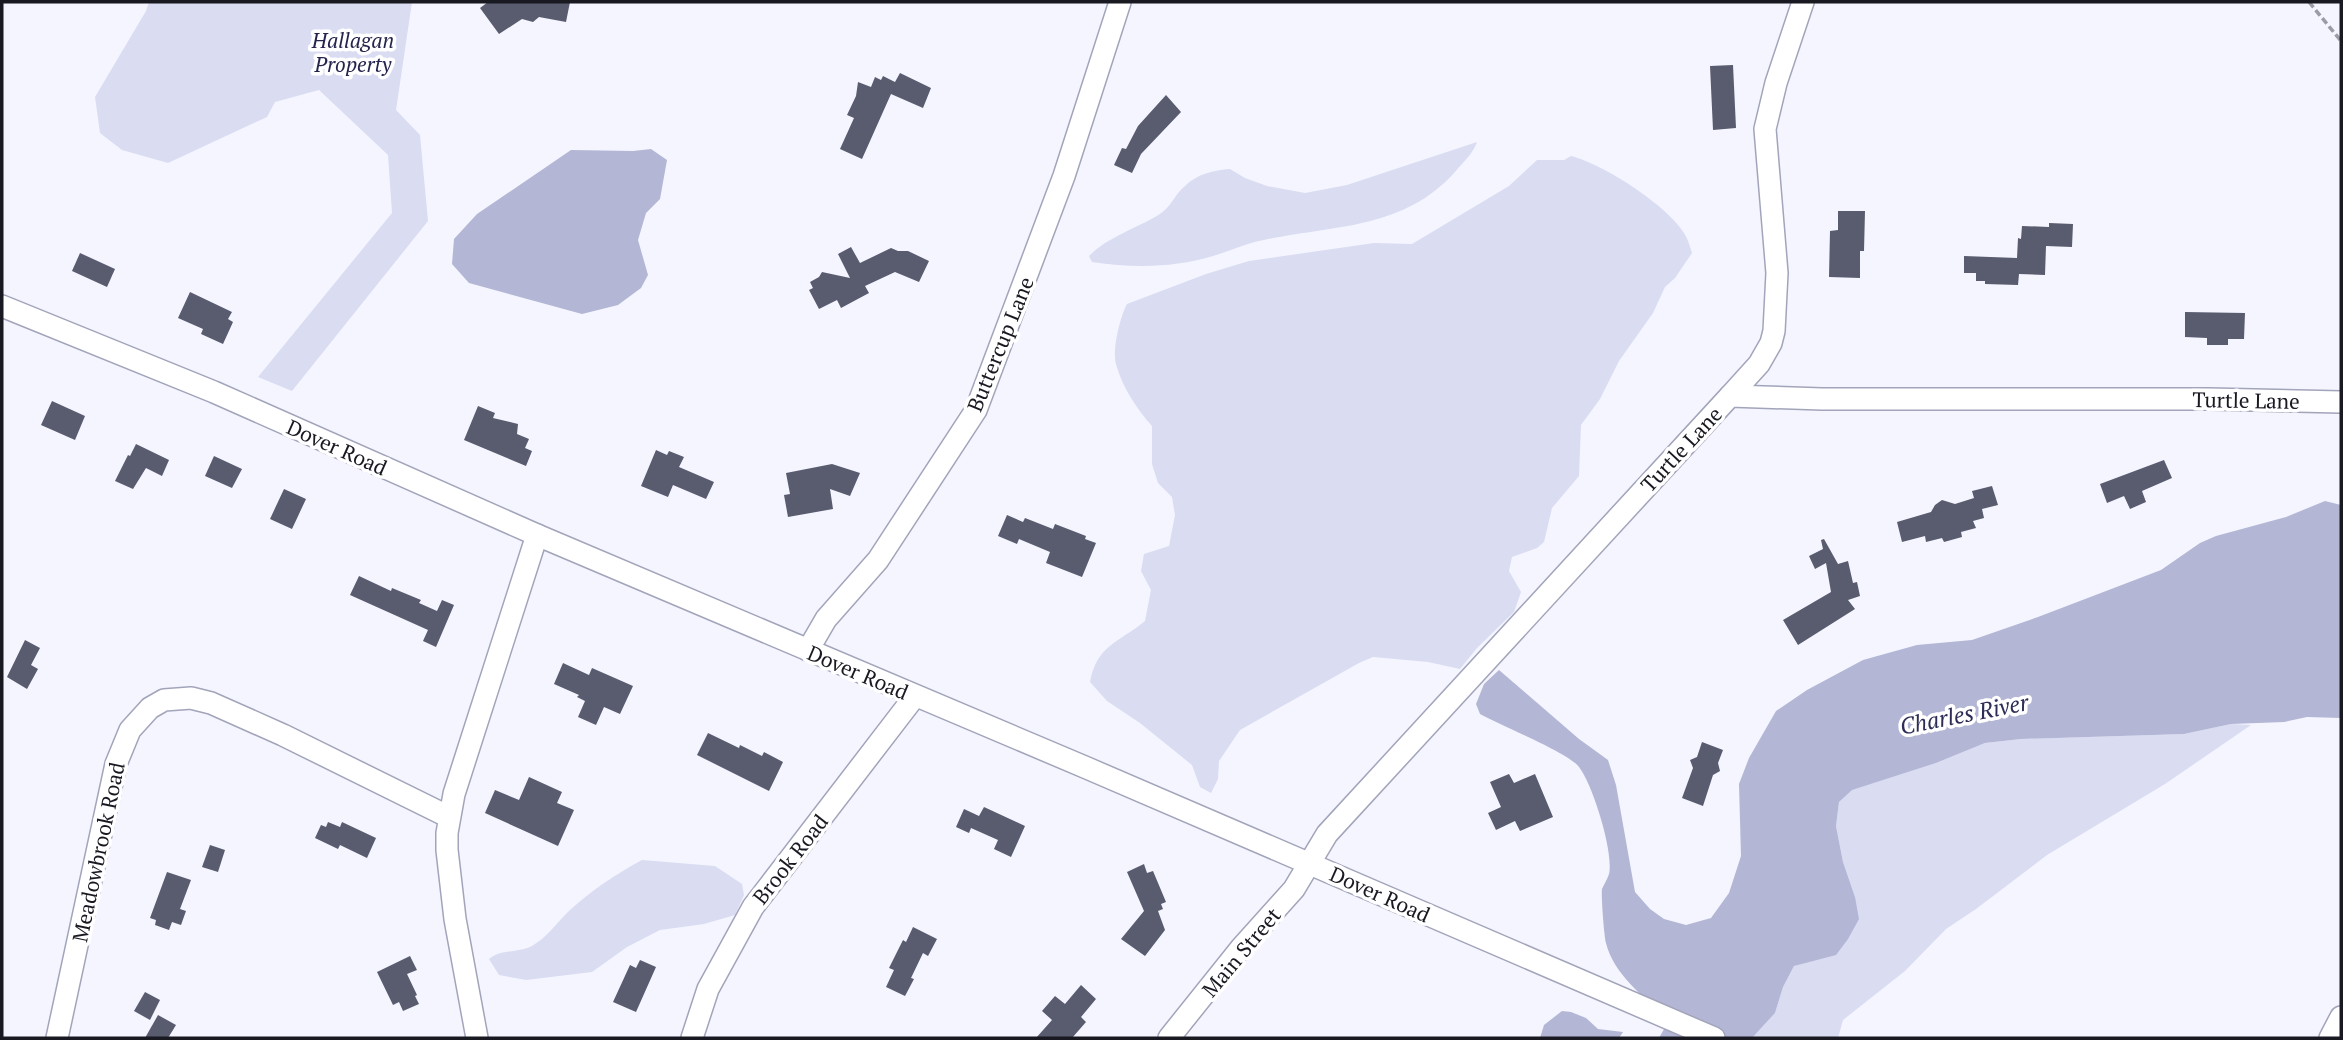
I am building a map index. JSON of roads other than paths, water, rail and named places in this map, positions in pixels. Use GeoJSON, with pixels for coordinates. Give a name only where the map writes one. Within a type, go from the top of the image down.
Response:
{"type":"FeatureCollection","features":[{"type":"Feature","properties":{"kind":"street","name":"Buttercup Lane"},"geometry":{"type":"LineString","coordinates":[[808,650],[826,619],[878,560],[976,410],[1064,176],[1120,2]]}},
{"type":"Feature","properties":{"kind":"street"},"geometry":{"type":"LineString","coordinates":[[1730,396],[1759,364],[1771,343],[1774,331],[1777,273],[1765,130],[1776,83],[1801,9]]}},
{"type":"Feature","properties":{"kind":"street","name":"Dover Road"},"geometry":{"type":"LineString","coordinates":[[2,306],[203,387],[537,535],[1714,1038]]}},
{"type":"Feature","properties":{"kind":"street","name":"Turtle Lane"},"geometry":{"type":"LineString","coordinates":[[1309,863],[1336,824],[1730,396],[2341,402]]}},
{"type":"Feature","properties":{"kind":"street"},"geometry":{"type":"LineString","coordinates":[[477,1038],[455,919],[447,850],[449,817],[460,772],[537,535]]}},
{"type":"Feature","properties":{"kind":"street","name":"Brook Road"},"geometry":{"type":"LineString","coordinates":[[692,1038],[708,989],[753,907],[915,696]]}},
{"type":"Feature","properties":{"kind":"street","name":"Meadowbrook Road"},"geometry":{"type":"LineString","coordinates":[[57,1038],[116,764],[123,743],[139,718],[164,700],[191,698],[211,703],[283,735],[449,817]]}},
{"type":"Feature","properties":{"kind":"street","name":"Main Street"},"geometry":{"type":"LineString","coordinates":[[1170,1038],[1241,948],[1294,889],[1309,863]]}},
{"type":"Feature","properties":{"kind":"street"},"geometry":{"type":"LineString","coordinates":[[2330,1038],[2341,1017]]}},
{"type":"Feature","properties":{"kind":"water"},"geometry":{"type":"Polygon","coordinates":[[[651,149],[667,160],[660,199],[646,213],[638,240],[648,275],[641,288],[618,305],[582,314],[469,283],[452,264],[454,239],[477,214],[571,150],[651,149]]]}},
{"type":"Feature","properties":{"kind":"water","name":"Charles River"},"geometry":{"type":"Polygon","coordinates":[[[2325,501],[2341,505],[2341,718],[2307,717],[2284,722],[2231,724],[2184,734],[2021,739],[1985,743],[1936,763],[1852,790],[1839,802],[1836,826],[1859,919],[1836,955],[1794,966],[1783,987],[1775,1013],[1752,1038],[1659,1038],[1668,1022],[1616,966],[1606,943],[1602,889],[1610,864],[1601,819],[1585,776],[1573,761],[1562,754],[1480,714],[1476,704],[1484,684],[1499,670],[1579,739],[1608,760],[1616,785],[1635,892],[1650,909],[1664,919],[1686,925],[1711,918],[1729,893],[1741,856],[1739,784],[1749,758],[1776,711],[1807,690],[1863,660],[1917,645],[1972,640],[2038,617],[2161,570],[2200,543],[2216,536],[2286,517],[2325,501]]]}},
{"type":"Feature","properties":{"kind":"water"},"geometry":{"type":"Polygon","coordinates":[[[1562,1011],[1586,1018],[1598,1029],[1623,1032],[1619,1038],[1540,1038],[1544,1025],[1562,1011]]]}},
{"type":"Feature","properties":{"kind":"park label","name":"Hallagan Property"},"geometry":{"type":"Point","coordinates":[353,52]}}]}
